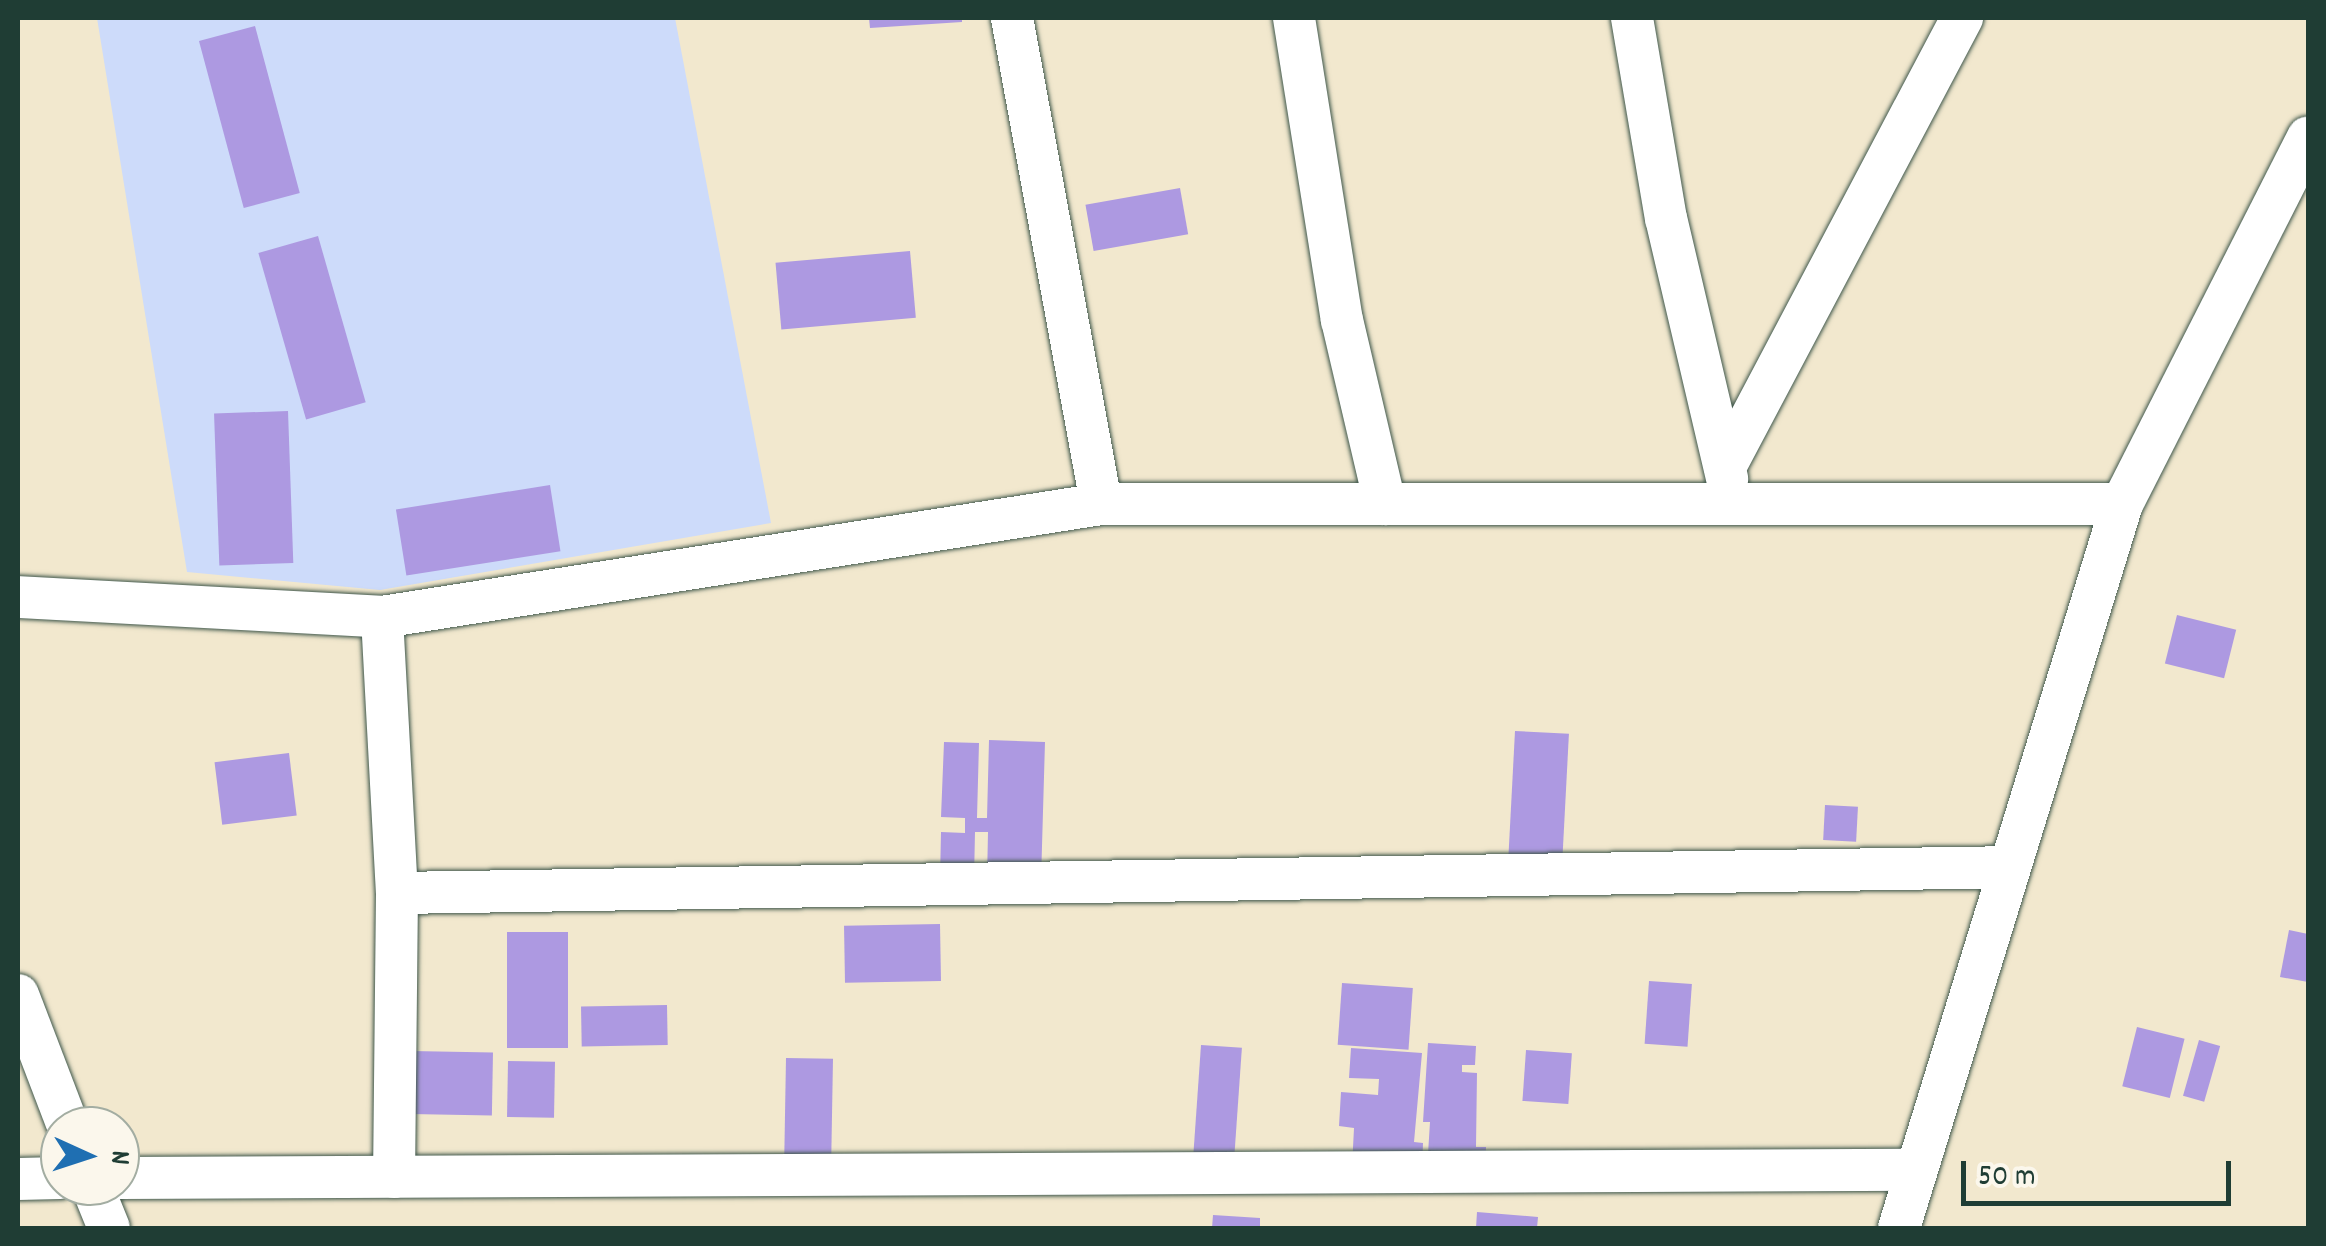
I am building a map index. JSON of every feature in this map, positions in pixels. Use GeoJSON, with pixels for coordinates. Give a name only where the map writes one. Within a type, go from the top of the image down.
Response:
{"type":"FeatureCollection","features":[{"type":"Feature","properties":{"kind":"street"},"geometry":{"type":"LineString","coordinates":[[1012,18],[1101,504]]}},
{"type":"Feature","properties":{"kind":"street"},"geometry":{"type":"LineString","coordinates":[[1294,18],[1342,320],[1385,504]]}},
{"type":"Feature","properties":{"kind":"street"},"geometry":{"type":"LineString","coordinates":[[1632,18],[1666,218],[1728,486]]}},
{"type":"Feature","properties":{"kind":"street"},"geometry":{"type":"LineString","coordinates":[[1728,486],[1962,18]]}},
{"type":"Feature","properties":{"kind":"street"},"geometry":{"type":"LineString","coordinates":[[1899,1228],[2122,504],[2308,137]]}},
{"type":"Feature","properties":{"kind":"street"},"geometry":{"type":"LineString","coordinates":[[18,596],[382,617],[1101,504],[1385,504],[1728,486],[2122,504]]}},
{"type":"Feature","properties":{"kind":"street"},"geometry":{"type":"LineString","coordinates":[[382,617],[396,892],[394,1177]]}},
{"type":"Feature","properties":{"kind":"street"},"geometry":{"type":"LineString","coordinates":[[396,892],[2009,867]]}},
{"type":"Feature","properties":{"kind":"street"},"geometry":{"type":"LineString","coordinates":[[18,995],[60,1106]]}},
{"type":"Feature","properties":{"kind":"street"},"geometry":{"type":"LineString","coordinates":[[140,1178],[1916,1170]]}},
{"type":"Feature","properties":{"kind":"shaded area"},"geometry":{"type":"Polygon","coordinates":[[[97,18],[675,18],[771,523],[380,590],[187,572],[97,18]]]}},
{"type":"Feature","properties":{"kind":"building"},"geometry":{"type":"Polygon","coordinates":[[[869,18],[962,18],[962,22],[870,28],[869,18]]]}},
{"type":"Feature","properties":{"kind":"building"},"geometry":{"type":"Polygon","coordinates":[[[255,26],[300,193],[244,208],[199,41],[255,26]]]}},
{"type":"Feature","properties":{"kind":"building"},"geometry":{"type":"Polygon","coordinates":[[[1180,188],[1188,234],[1094,251],[1085,205],[1180,188]]]}},
{"type":"Feature","properties":{"kind":"building"},"geometry":{"type":"Polygon","coordinates":[[[318,236],[366,402],[306,419],[258,253],[318,236]]]}},
{"type":"Feature","properties":{"kind":"building"},"geometry":{"type":"Polygon","coordinates":[[[910,251],[916,318],[781,330],[776,263],[910,251]]]}},
{"type":"Feature","properties":{"kind":"building"},"geometry":{"type":"Polygon","coordinates":[[[288,411],[293,563],[219,565],[214,414],[288,411]]]}},
{"type":"Feature","properties":{"kind":"building"},"geometry":{"type":"Polygon","coordinates":[[[550,485],[560,551],[406,576],[396,509],[550,485]]]}},
{"type":"Feature","properties":{"kind":"building"},"geometry":{"type":"Polygon","coordinates":[[[2177,615],[2236,630],[2224,678],[2165,664],[2177,615]]]}},
{"type":"Feature","properties":{"kind":"building"},"geometry":{"type":"Polygon","coordinates":[[[1515,731],[1569,734],[1562,869],[1508,866],[1515,731]]]}},
{"type":"Feature","properties":{"kind":"building"},"geometry":{"type":"Polygon","coordinates":[[[989,740],[1045,742],[1041,881],[987,880],[988,832],[975,832],[974,880],[940,879],[941,832],[965,833],[965,818],[941,817],[944,742],[979,743],[977,818],[987,818],[989,740]]]}},
{"type":"Feature","properties":{"kind":"building"},"geometry":{"type":"Polygon","coordinates":[[[289,753],[297,816],[222,825],[215,762],[289,753]]]}},
{"type":"Feature","properties":{"kind":"building"},"geometry":{"type":"Polygon","coordinates":[[[1825,805],[1858,807],[1856,842],[1823,840],[1825,805]]]}},
{"type":"Feature","properties":{"kind":"building"},"geometry":{"type":"Polygon","coordinates":[[[940,924],[941,981],[845,983],[844,926],[940,924]]]}},
{"type":"Feature","properties":{"kind":"building"},"geometry":{"type":"Polygon","coordinates":[[[2289,930],[2308,934],[2308,982],[2280,977],[2289,930]]]}},
{"type":"Feature","properties":{"kind":"building"},"geometry":{"type":"Polygon","coordinates":[[[507,932],[568,932],[568,1048],[507,1048],[507,932]]]}},
{"type":"Feature","properties":{"kind":"building"},"geometry":{"type":"Polygon","coordinates":[[[1649,981],[1692,984],[1688,1047],[1645,1044],[1649,981]]]}},
{"type":"Feature","properties":{"kind":"building"},"geometry":{"type":"Polygon","coordinates":[[[1342,983],[1413,988],[1409,1050],[1338,1045],[1342,983]]]}},
{"type":"Feature","properties":{"kind":"building"},"geometry":{"type":"Polygon","coordinates":[[[667,1005],[668,1045],[582,1046],[581,1007],[667,1005]]]}},
{"type":"Feature","properties":{"kind":"building"},"geometry":{"type":"Polygon","coordinates":[[[2137,1027],[2185,1039],[2170,1098],[2122,1086],[2137,1027]]]}},
{"type":"Feature","properties":{"kind":"building"},"geometry":{"type":"Polygon","coordinates":[[[2199,1040],[2220,1046],[2204,1102],[2183,1096],[2199,1040]]]}},
{"type":"Feature","properties":{"kind":"building"},"geometry":{"type":"Polygon","coordinates":[[[1428,1043],[1476,1046],[1475,1065],[1462,1065],[1462,1072],[1477,1073],[1476,1147],[1486,1147],[1485,1177],[1428,1154],[1430,1122],[1423,1122],[1428,1043]]]}},
{"type":"Feature","properties":{"kind":"building"},"geometry":{"type":"Polygon","coordinates":[[[1201,1045],[1242,1048],[1233,1175],[1192,1172],[1201,1045]]]}},
{"type":"Feature","properties":{"kind":"building"},"geometry":{"type":"Polygon","coordinates":[[[1351,1048],[1422,1053],[1414,1142],[1423,1143],[1422,1172],[1352,1167],[1354,1128],[1339,1126],[1341,1092],[1378,1095],[1379,1079],[1349,1078],[1351,1048]]]}},
{"type":"Feature","properties":{"kind":"building"},"geometry":{"type":"Polygon","coordinates":[[[1526,1050],[1572,1053],[1568,1104],[1522,1101],[1526,1050]]]}},
{"type":"Feature","properties":{"kind":"building"},"geometry":{"type":"Polygon","coordinates":[[[411,1051],[493,1052],[492,1115],[410,1114],[411,1051]]]}},
{"type":"Feature","properties":{"kind":"building"},"geometry":{"type":"Polygon","coordinates":[[[786,1058],[833,1059],[831,1173],[784,1172],[786,1058]]]}},
{"type":"Feature","properties":{"kind":"building"},"geometry":{"type":"Polygon","coordinates":[[[508,1061],[555,1062],[554,1118],[507,1117],[508,1061]]]}},
{"type":"Feature","properties":{"kind":"building"},"geometry":{"type":"Polygon","coordinates":[[[1477,1212],[1538,1217],[1537,1228],[1476,1228],[1477,1212]]]}},
{"type":"Feature","properties":{"kind":"building"},"geometry":{"type":"Polygon","coordinates":[[[1213,1215],[1260,1218],[1260,1228],[1212,1228],[1213,1215]]]}}]}
